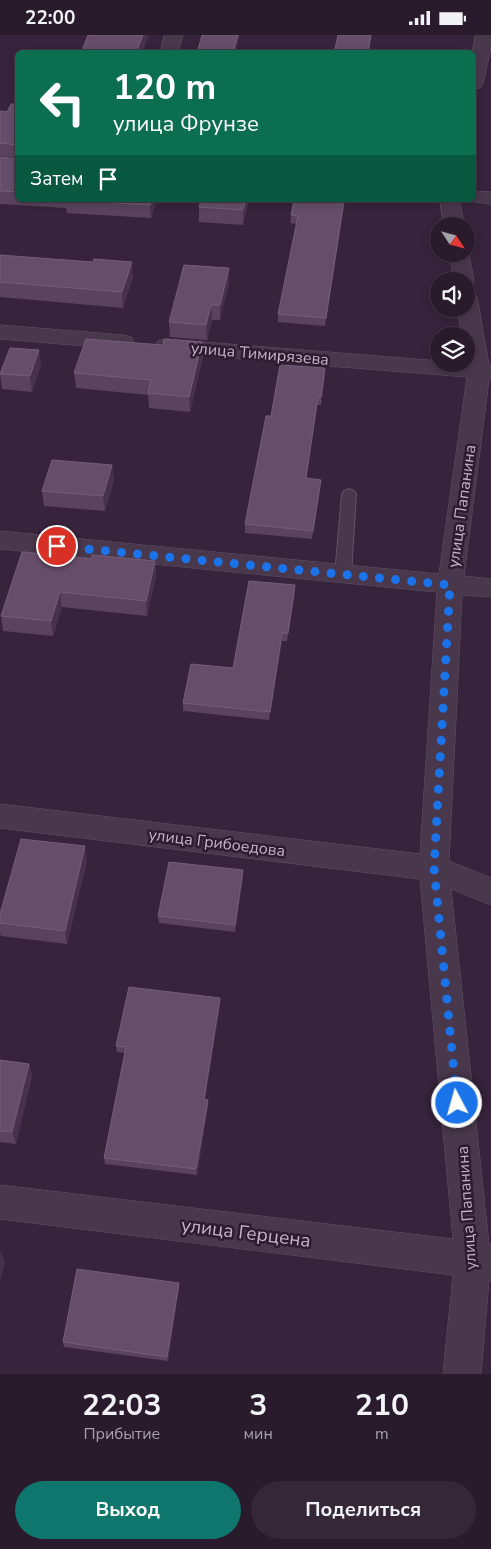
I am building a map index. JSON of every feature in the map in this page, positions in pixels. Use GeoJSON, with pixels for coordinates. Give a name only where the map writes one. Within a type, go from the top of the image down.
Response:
{"type":"FeatureCollection","features":[{"type":"Feature","properties":{"kind":"street"},"geometry":{"type":"LineString","coordinates":[[170,50],[174,35]]}},
{"type":"Feature","properties":{"kind":"street"},"geometry":{"type":"LineString","coordinates":[[476,75],[485,35]]}},
{"type":"Feature","properties":{"kind":"street"},"geometry":{"type":"LineString","coordinates":[[476,197],[491,198]]}},
{"type":"Feature","properties":{"kind":"street"},"geometry":{"type":"LineString","coordinates":[[450,202],[453,217]]}},
{"type":"Feature","properties":{"kind":"street","name":"улица Папанина"},"geometry":{"type":"LineString","coordinates":[[462,1374],[482,1261],[434,868],[450,585],[485,371],[471,317]]}},
{"type":"Feature","properties":{"kind":"street","name":"улица Тимирязева"},"geometry":{"type":"LineString","coordinates":[[0,333],[485,371]]}},
{"type":"Feature","properties":{"kind":"street"},"geometry":{"type":"LineString","coordinates":[[0,540],[491,588]]}},
{"type":"Feature","properties":{"kind":"street","name":"улица Грибоедова"},"geometry":{"type":"LineString","coordinates":[[0,816],[434,868],[491,892]]}},
{"type":"Feature","properties":{"kind":"street","name":"улица Герцена"},"geometry":{"type":"LineString","coordinates":[[0,1201],[482,1261]]}},
{"type":"Feature","properties":{"kind":"lane"},"geometry":{"type":"LineString","coordinates":[[343,575],[349,494]]}},
{"type":"Feature","properties":{"kind":"building"},"geometry":{"type":"Polygon","coordinates":[[[88,35],[143,35],[137,50],[82,50],[88,35]]]}},
{"type":"Feature","properties":{"kind":"building"},"geometry":{"type":"Polygon","coordinates":[[[202,35],[238,35],[234,50],[198,50],[202,35]]]}},
{"type":"Feature","properties":{"kind":"building"},"geometry":{"type":"Polygon","coordinates":[[[338,35],[371,35],[368,50],[335,50],[338,35]]]}},
{"type":"Feature","properties":{"kind":"building"},"geometry":{"type":"Polygon","coordinates":[[[11,104],[15,104],[15,145],[0,143],[0,111],[7,112],[11,104]]]}},
{"type":"Feature","properties":{"kind":"building"},"geometry":{"type":"Polygon","coordinates":[[[0,157],[15,159],[15,192],[0,191],[0,157]]]}},
{"type":"Feature","properties":{"kind":"building"},"geometry":{"type":"Polygon","coordinates":[[[99,202],[151,202],[150,205],[99,202]]]}},
{"type":"Feature","properties":{"kind":"building"},"geometry":{"type":"Polygon","coordinates":[[[200,202],[245,202],[243,210],[199,207],[200,202]]]}},
{"type":"Feature","properties":{"kind":"building"},"geometry":{"type":"Polygon","coordinates":[[[294,202],[344,202],[326,318],[278,314],[298,216],[291,215],[294,202]]]}},
{"type":"Feature","properties":{"kind":"building"},"geometry":{"type":"Polygon","coordinates":[[[0,255],[93,262],[94,259],[132,262],[122,292],[0,282],[0,255]]]}},
{"type":"Feature","properties":{"kind":"building"},"geometry":{"type":"Polygon","coordinates":[[[184,265],[229,268],[220,305],[211,305],[206,325],[169,322],[184,265]]]}},
{"type":"Feature","properties":{"kind":"building"},"geometry":{"type":"Polygon","coordinates":[[[86,339],[163,345],[164,339],[202,342],[189,397],[148,393],[151,380],[74,373],[86,339]]]}},
{"type":"Feature","properties":{"kind":"building"},"geometry":{"type":"Polygon","coordinates":[[[10,348],[39,350],[30,376],[0,374],[10,348]]]}},
{"type":"Feature","properties":{"kind":"building"},"geometry":{"type":"Polygon","coordinates":[[[280,365],[325,368],[321,397],[318,397],[306,478],[321,480],[313,531],[245,524],[266,416],[271,416],[280,365]]]}},
{"type":"Feature","properties":{"kind":"building"},"geometry":{"type":"Polygon","coordinates":[[[52,460],[112,465],[103,496],[42,491],[52,460]]]}},
{"type":"Feature","properties":{"kind":"building"},"geometry":{"type":"Polygon","coordinates":[[[22,552],[91,559],[92,555],[155,561],[146,601],[60,592],[51,621],[1,616],[22,552]]]}},
{"type":"Feature","properties":{"kind":"building"},"geometry":{"type":"Polygon","coordinates":[[[249,581],[295,585],[288,633],[282,633],[270,712],[183,703],[191,664],[233,668],[249,581]]]}},
{"type":"Feature","properties":{"kind":"building"},"geometry":{"type":"Polygon","coordinates":[[[21,839],[85,846],[65,931],[0,923],[0,914],[21,839]]]}},
{"type":"Feature","properties":{"kind":"building"},"geometry":{"type":"Polygon","coordinates":[[[169,862],[243,870],[235,925],[158,916],[169,862]]]}},
{"type":"Feature","properties":{"kind":"building"},"geometry":{"type":"Polygon","coordinates":[[[129,987],[220,998],[204,1099],[208,1100],[196,1169],[104,1158],[126,1047],[116,1046],[129,987]]]}},
{"type":"Feature","properties":{"kind":"building"},"geometry":{"type":"Polygon","coordinates":[[[0,1060],[29,1064],[12,1132],[0,1131],[0,1060]]]}},
{"type":"Feature","properties":{"kind":"building"},"geometry":{"type":"Polygon","coordinates":[[[77,1269],[179,1283],[167,1357],[63,1342],[77,1269]]]}},
{"type":"Feature","properties":{"kind":"route"},"geometry":{"type":"LineString","coordinates":[[57,546],[450,585],[434,868],[457,1103]]}}]}
